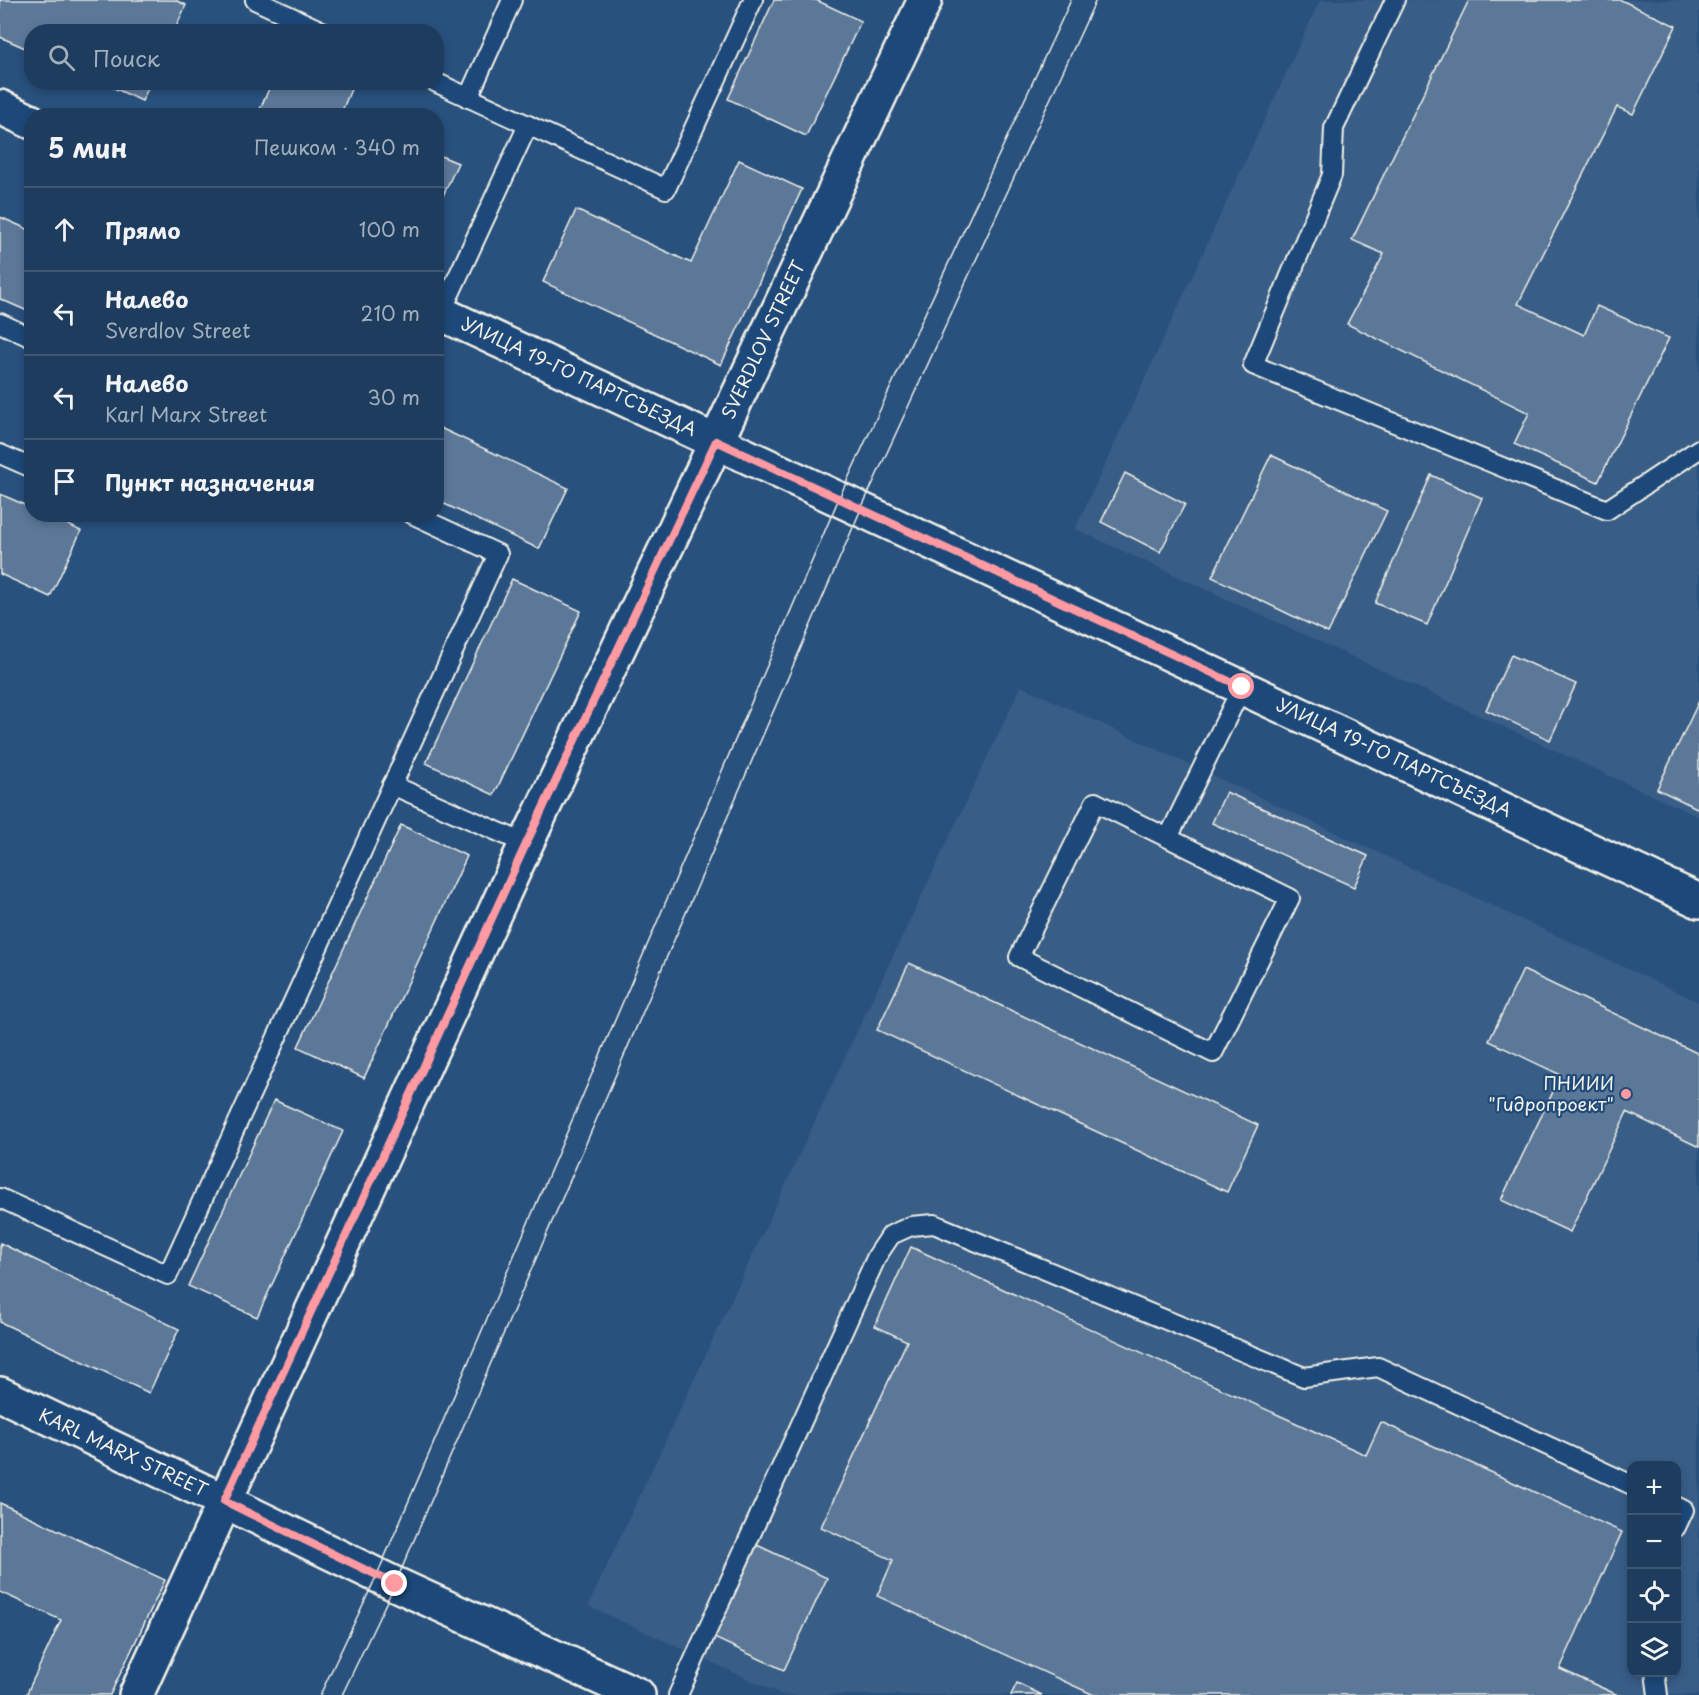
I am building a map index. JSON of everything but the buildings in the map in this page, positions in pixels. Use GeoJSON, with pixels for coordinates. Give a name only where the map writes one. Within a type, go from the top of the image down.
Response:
{"type":"FeatureCollection","features":[{"type":"Feature","properties":{"kind":"street","name":"SVERDLOV STREET"},"geometry":{"type":"LineString","coordinates":[[136,1695],[526,844],[925,0]]}},
{"type":"Feature","properties":{"kind":"street"},"geometry":{"type":"LineString","coordinates":[[0,107],[24,118]]}},
{"type":"Feature","properties":{"kind":"street","name":"УЛИЦА 19-ГО ПАРТСЪЕЗДА"},"geometry":{"type":"LineString","coordinates":[[444,314],[1699,901]]}},
{"type":"Feature","properties":{"kind":"street","name":"KARL MARX STREET"},"geometry":{"type":"LineString","coordinates":[[0,1394],[395,1584],[635,1695]]}},
{"type":"Feature","properties":{"kind":"lane"},"geometry":{"type":"LineString","coordinates":[[255,0],[307,24]]}},
{"type":"Feature","properties":{"kind":"lane"},"geometry":{"type":"LineString","coordinates":[[468,98],[512,0]]}},
{"type":"Feature","properties":{"kind":"lane"},"geometry":{"type":"LineString","coordinates":[[444,86],[666,189],[753,0]]}},
{"type":"Feature","properties":{"kind":"lane"},"geometry":{"type":"LineString","coordinates":[[1395,0],[1334,128],[1332,175],[1253,365],[1607,510],[1699,449]]}},
{"type":"Feature","properties":{"kind":"lane"},"geometry":{"type":"LineString","coordinates":[[444,301],[528,125]]}},
{"type":"Feature","properties":{"kind":"lane"},"geometry":{"type":"LineString","coordinates":[[0,323],[24,334]]}},
{"type":"Feature","properties":{"kind":"lane"},"geometry":{"type":"LineString","coordinates":[[0,454],[24,464]]}},
{"type":"Feature","properties":{"kind":"lane"},"geometry":{"type":"LineString","coordinates":[[0,1198],[168,1275],[498,554],[429,522]]}},
{"type":"Feature","properties":{"kind":"lane"},"geometry":{"type":"LineString","coordinates":[[1168,838],[1242,687]]}},
{"type":"Feature","properties":{"kind":"lane"},"geometry":{"type":"LineString","coordinates":[[392,785],[526,844]]}},
{"type":"Feature","properties":{"kind":"lane"},"geometry":{"type":"LineString","coordinates":[[1095,802],[1168,838],[1290,898],[1214,1053],[1019,957],[1095,802]]}},
{"type":"Feature","properties":{"kind":"lane"},"geometry":{"type":"LineString","coordinates":[[678,1695],[877,1256],[891,1235],[911,1226],[934,1224],[1304,1377],[1378,1367],[1627,1483]]}},
{"type":"Feature","properties":{"kind":"lane"},"geometry":{"type":"LineString","coordinates":[[1656,1677],[1658,1695]]}},
{"type":"Feature","properties":{"kind":"shaded area"},"geometry":{"type":"Polygon","coordinates":[[[1320,0],[1699,0],[1699,817],[1075,529],[1320,0]]]}},
{"type":"Feature","properties":{"kind":"shaded area"},"geometry":{"type":"Polygon","coordinates":[[[1021,686],[1699,1002],[1699,1695],[783,1695],[588,1606],[1021,686]]]}},
{"type":"Feature","properties":{"kind":"tram line"},"geometry":{"type":"LineString","coordinates":[[320,1695],[377,1575],[839,498],[1071,0]]}},
{"type":"Feature","properties":{"kind":"tram line"},"geometry":{"type":"LineString","coordinates":[[342,1695],[395,1584],[861,509],[1096,0]]}},
{"type":"Feature","properties":{"kind":"place","name":"ПНИИИ \"Гидропроект\""},"geometry":{"type":"Point","coordinates":[1626,1094]}},
{"type":"Feature","properties":{"kind":"route"},"geometry":{"type":"LineString","coordinates":[[395,1584],[224,1501],[526,844],[716,441],[1242,687]]}}]}
